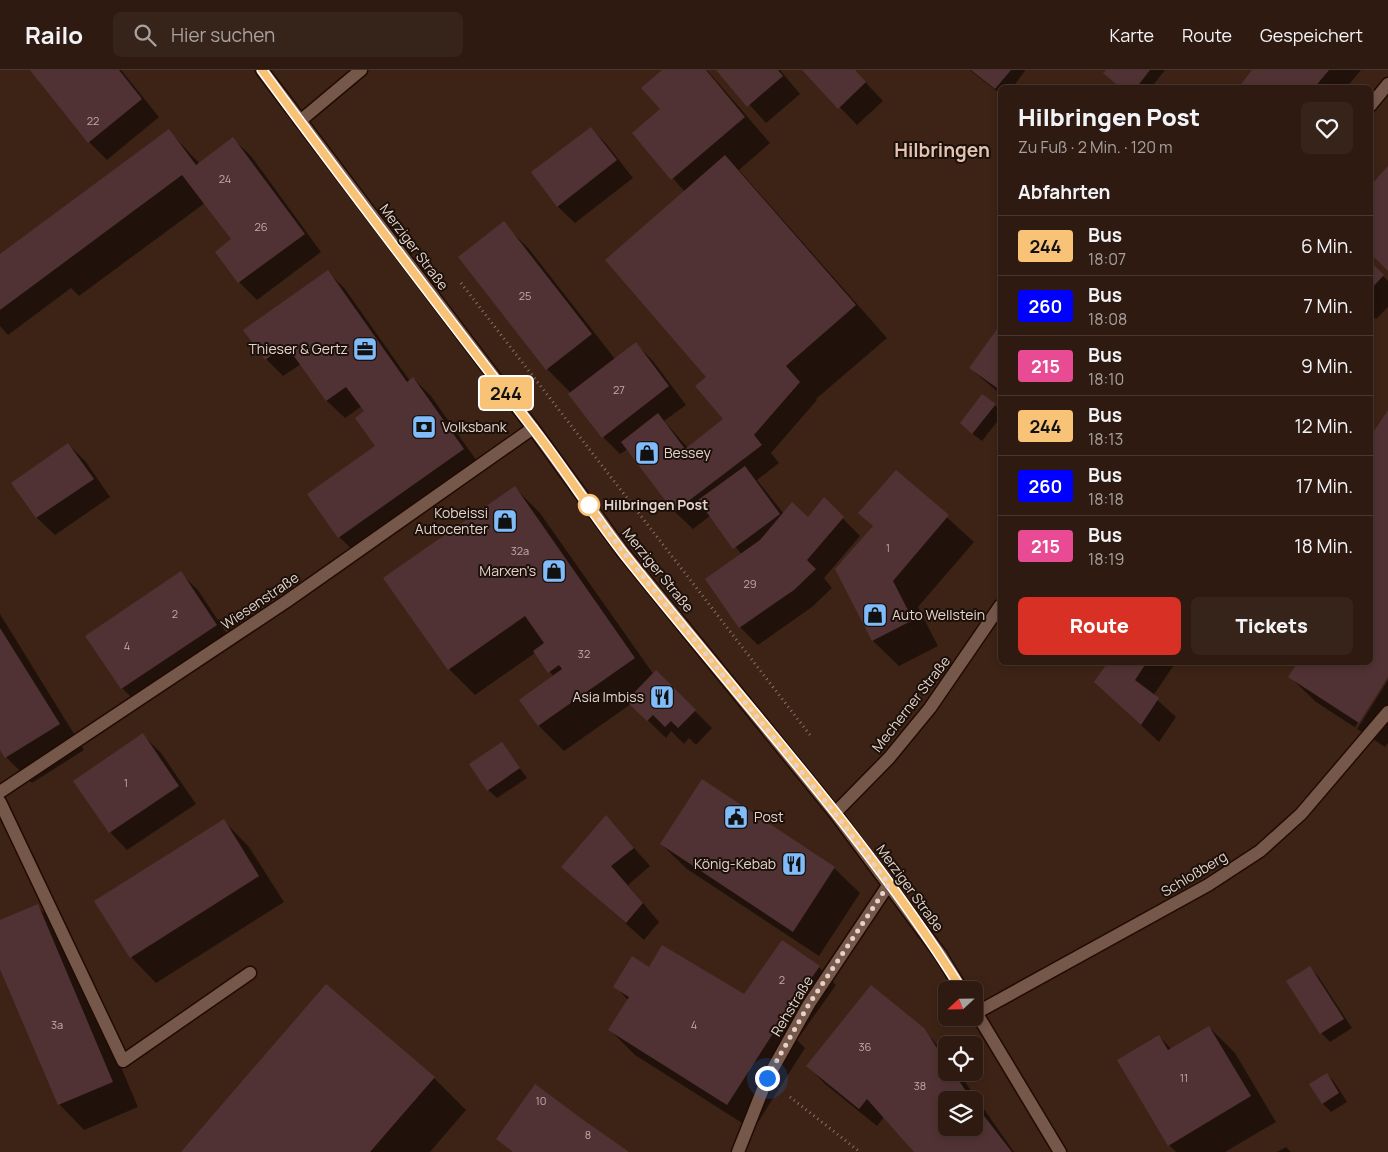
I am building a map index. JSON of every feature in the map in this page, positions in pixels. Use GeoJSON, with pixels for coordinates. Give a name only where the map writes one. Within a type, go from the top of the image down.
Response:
{"type":"FeatureCollection","features":[{"type":"Feature","properties":{"kind":"main road","name":"Merziger Straße"},"geometry":{"type":"LineString","coordinates":[[262,70],[533,428],[623,552],[835,813],[940,954],[956,981]]}},
{"type":"Feature","properties":{"kind":"main road"},"geometry":{"type":"LineString","coordinates":[[300,122],[361,70]]}},
{"type":"Feature","properties":{"kind":"main road"},"geometry":{"type":"LineString","coordinates":[[1373,102],[1388,84]]}},
{"type":"Feature","properties":{"kind":"main road","name":"Wiesenstraße"},"geometry":{"type":"LineString","coordinates":[[0,792],[287,601],[533,428]]}},
{"type":"Feature","properties":{"kind":"main road","name":"Mecherner Straße"},"geometry":{"type":"LineString","coordinates":[[835,813],[889,758],[930,708],[998,609]]}},
{"type":"Feature","properties":{"kind":"main road","name":"Schloßberg"},"geometry":{"type":"LineString","coordinates":[[983,1007],[1208,885],[1260,851],[1301,814],[1388,712]]}},
{"type":"Feature","properties":{"kind":"main road"},"geometry":{"type":"LineString","coordinates":[[0,802],[123,1061],[250,973]]}},
{"type":"Feature","properties":{"kind":"main road","name":"Rehstraße"},"geometry":{"type":"LineString","coordinates":[[738,1152],[767,1078],[809,1004],[889,884]]}},
{"type":"Feature","properties":{"kind":"main road"},"geometry":{"type":"LineString","coordinates":[[983,1024],[1060,1152]]}},
{"type":"Feature","properties":{"kind":"path"},"geometry":{"type":"LineString","coordinates":[[455,276],[813,738]]}},
{"type":"Feature","properties":{"kind":"path"},"geometry":{"type":"LineString","coordinates":[[767,1078],[860,1152]]}},
{"type":"Feature","properties":{"kind":"building"},"geometry":{"type":"Polygon","coordinates":[[[30,70],[119,70],[142,99],[88,143],[30,70]]]}},
{"type":"Feature","properties":{"kind":"building"},"geometry":{"type":"Polygon","coordinates":[[[662,70],[706,70],[745,117],[671,180],[632,133],[660,109],[641,88],[662,70]]]}},
{"type":"Feature","properties":{"kind":"building"},"geometry":{"type":"Polygon","coordinates":[[[716,70],[778,70],[783,76],[747,107],[716,70]]]}},
{"type":"Feature","properties":{"kind":"building"},"geometry":{"type":"Polygon","coordinates":[[[802,70],[855,70],[866,82],[838,109],[802,70]]]}},
{"type":"Feature","properties":{"kind":"building"},"geometry":{"type":"Polygon","coordinates":[[[971,70],[1011,70],[995,89],[971,70]]]}},
{"type":"Feature","properties":{"kind":"building"},"geometry":{"type":"Polygon","coordinates":[[[1106,70],[1150,70],[1138,85],[1117,85],[1103,73],[1106,70]]]}},
{"type":"Feature","properties":{"kind":"building"},"geometry":{"type":"Polygon","coordinates":[[[1252,70],[1329,70],[1316,85],[1240,85],[1252,70]]]}},
{"type":"Feature","properties":{"kind":"building"},"geometry":{"type":"Polygon","coordinates":[[[591,127],[617,160],[557,207],[531,172],[591,127]]]}},
{"type":"Feature","properties":{"kind":"building"},"geometry":{"type":"Polygon","coordinates":[[[169,129],[196,165],[233,137],[305,234],[238,283],[215,252],[231,239],[182,175],[0,310],[0,254],[169,129]]]}},
{"type":"Feature","properties":{"kind":"building"},"geometry":{"type":"Polygon","coordinates":[[[725,155],[856,305],[786,366],[800,382],[754,435],[762,445],[674,512],[621,442],[658,413],[685,449],[723,419],[695,386],[706,377],[605,260],[725,155]]]}},
{"type":"Feature","properties":{"kind":"building"},"geometry":{"type":"Polygon","coordinates":[[[1388,166],[1388,271],[1373,256],[1373,183],[1388,166]]]}},
{"type":"Feature","properties":{"kind":"building"},"geometry":{"type":"Polygon","coordinates":[[[504,221],[592,334],[546,370],[458,257],[504,221]]]}},
{"type":"Feature","properties":{"kind":"building"},"geometry":{"type":"Polygon","coordinates":[[[1373,264],[1384,275],[1373,287],[1373,264]]]}},
{"type":"Feature","properties":{"kind":"building"},"geometry":{"type":"Polygon","coordinates":[[[328,270],[407,382],[413,377],[464,449],[338,538],[307,494],[375,446],[355,418],[364,411],[346,387],[326,401],[286,345],[265,360],[243,330],[328,270]]]}},
{"type":"Feature","properties":{"kind":"building"},"geometry":{"type":"Polygon","coordinates":[[[998,328],[998,389],[969,368],[998,328]]]}},
{"type":"Feature","properties":{"kind":"building"},"geometry":{"type":"Polygon","coordinates":[[[636,342],[669,386],[602,438],[568,394],[636,342]]]}},
{"type":"Feature","properties":{"kind":"building"},"geometry":{"type":"Polygon","coordinates":[[[982,394],[996,404],[972,434],[960,423],[982,394]]]}},
{"type":"Feature","properties":{"kind":"building"},"geometry":{"type":"Polygon","coordinates":[[[1388,410],[1388,677],[1359,723],[1288,677],[1296,665],[1373,665],[1373,432],[1388,410]]]}},
{"type":"Feature","properties":{"kind":"building"},"geometry":{"type":"Polygon","coordinates":[[[68,443],[94,479],[36,518],[11,483],[68,443]]]}},
{"type":"Feature","properties":{"kind":"building"},"geometry":{"type":"Polygon","coordinates":[[[745,466],[780,514],[733,549],[698,500],[745,466]]]}},
{"type":"Feature","properties":{"kind":"building"},"geometry":{"type":"Polygon","coordinates":[[[896,470],[949,515],[893,581],[913,620],[872,641],[835,569],[873,526],[858,513],[896,470]]]}},
{"type":"Feature","properties":{"kind":"building"},"geometry":{"type":"Polygon","coordinates":[[[515,486],[635,658],[538,726],[519,700],[562,669],[559,665],[548,673],[533,651],[544,643],[525,616],[448,670],[383,578],[515,486]]]}},
{"type":"Feature","properties":{"kind":"building"},"geometry":{"type":"Polygon","coordinates":[[[824,497],[844,517],[807,560],[816,569],[794,590],[739,628],[705,579],[760,540],[792,502],[808,517],[824,497]]]}},
{"type":"Feature","properties":{"kind":"building"},"geometry":{"type":"Polygon","coordinates":[[[181,571],[217,625],[121,689],[85,636],[181,571]]]}},
{"type":"Feature","properties":{"kind":"building"},"geometry":{"type":"Polygon","coordinates":[[[0,628],[60,724],[5,758],[0,750],[0,628]]]}},
{"type":"Feature","properties":{"kind":"building"},"geometry":{"type":"Polygon","coordinates":[[[1106,665],[1145,665],[1135,680],[1159,698],[1141,725],[1094,682],[1106,665]]]}},
{"type":"Feature","properties":{"kind":"building"},"geometry":{"type":"Polygon","coordinates":[[[656,670],[696,710],[678,728],[671,721],[665,727],[653,715],[647,721],[626,701],[656,670]]]}},
{"type":"Feature","properties":{"kind":"building"},"geometry":{"type":"Polygon","coordinates":[[[143,733],[179,786],[109,833],[73,781],[143,733]]]}},
{"type":"Feature","properties":{"kind":"building"},"geometry":{"type":"Polygon","coordinates":[[[502,742],[520,768],[487,791],[469,764],[502,742]]]}},
{"type":"Feature","properties":{"kind":"building"},"geometry":{"type":"Polygon","coordinates":[[[702,779],[835,867],[793,932],[660,844],[702,779]]]}},
{"type":"Feature","properties":{"kind":"building"},"geometry":{"type":"Polygon","coordinates":[[[606,815],[634,848],[611,866],[643,903],[626,923],[561,867],[606,815]]]}},
{"type":"Feature","properties":{"kind":"building"},"geometry":{"type":"Polygon","coordinates":[[[224,819],[259,876],[130,958],[94,901],[224,819]]]}},
{"type":"Feature","properties":{"kind":"building"},"geometry":{"type":"Polygon","coordinates":[[[38,904],[113,1082],[58,1105],[0,969],[0,920],[38,904]]]}},
{"type":"Feature","properties":{"kind":"building"},"geometry":{"type":"Polygon","coordinates":[[[782,940],[820,966],[781,1021],[727,1105],[608,1030],[629,997],[613,987],[632,956],[649,967],[662,945],[744,994],[782,940]]]}},
{"type":"Feature","properties":{"kind":"building"},"geometry":{"type":"Polygon","coordinates":[[[1310,966],[1344,1019],[1320,1034],[1286,981],[1310,966]]]}},
{"type":"Feature","properties":{"kind":"building"},"geometry":{"type":"Polygon","coordinates":[[[326,984],[435,1077],[370,1152],[181,1152],[326,984]]]}},
{"type":"Feature","properties":{"kind":"building"},"geometry":{"type":"Polygon","coordinates":[[[871,985],[924,1028],[938,1050],[938,1081],[959,1081],[966,1091],[938,1091],[938,1136],[983,1136],[983,1115],[1012,1152],[914,1152],[867,1099],[859,1109],[806,1066],[871,985]]]}},
{"type":"Feature","properties":{"kind":"building"},"geometry":{"type":"Polygon","coordinates":[[[1209,1026],[1251,1096],[1168,1146],[1117,1060],[1159,1035],[1168,1050],[1209,1026]]]}},
{"type":"Feature","properties":{"kind":"building"},"geometry":{"type":"Polygon","coordinates":[[[1327,1073],[1339,1093],[1322,1104],[1309,1084],[1327,1073]]]}},
{"type":"Feature","properties":{"kind":"building"},"geometry":{"type":"Polygon","coordinates":[[[535,1084],[629,1152],[513,1152],[496,1139],[535,1084]]]}},
{"type":"Feature","properties":{"kind":"bus line","name":"244"},"geometry":{"type":"LineString","coordinates":[[262,70],[533,428],[623,552],[835,813],[940,954],[956,981]]}},
{"type":"Feature","properties":{"kind":"place","name":"Thieser & Gertz"},"geometry":{"type":"Point","coordinates":[365,349]}},
{"type":"Feature","properties":{"kind":"place","name":"Volksbank"},"geometry":{"type":"Point","coordinates":[424,427]}},
{"type":"Feature","properties":{"kind":"place","name":"Bessey"},"geometry":{"type":"Point","coordinates":[647,453]}},
{"type":"Feature","properties":{"kind":"place","name":"Hilbringen Post"},"geometry":{"type":"Point","coordinates":[589,505]}},
{"type":"Feature","properties":{"kind":"place","name":"Kobeissi Autocenter"},"geometry":{"type":"Point","coordinates":[505,521]}},
{"type":"Feature","properties":{"kind":"place","name":"Marxen's"},"geometry":{"type":"Point","coordinates":[554,571]}},
{"type":"Feature","properties":{"kind":"place","name":"Auto Wellstein"},"geometry":{"type":"Point","coordinates":[875,615]}},
{"type":"Feature","properties":{"kind":"place","name":"Asia Imbiss"},"geometry":{"type":"Point","coordinates":[662,697]}},
{"type":"Feature","properties":{"kind":"place","name":"Post"},"geometry":{"type":"Point","coordinates":[736,817]}},
{"type":"Feature","properties":{"kind":"place","name":"König-Kebab"},"geometry":{"type":"Point","coordinates":[794,864]}},
{"type":"Feature","properties":{"kind":"district","name":"Hilbringen"},"geometry":{"type":"Point","coordinates":[942,150]}},
{"type":"Feature","properties":{"kind":"route"},"geometry":{"type":"LineString","coordinates":[[589,505],[623,552],[835,813],[889,884],[809,1004],[767,1078]]}}]}
